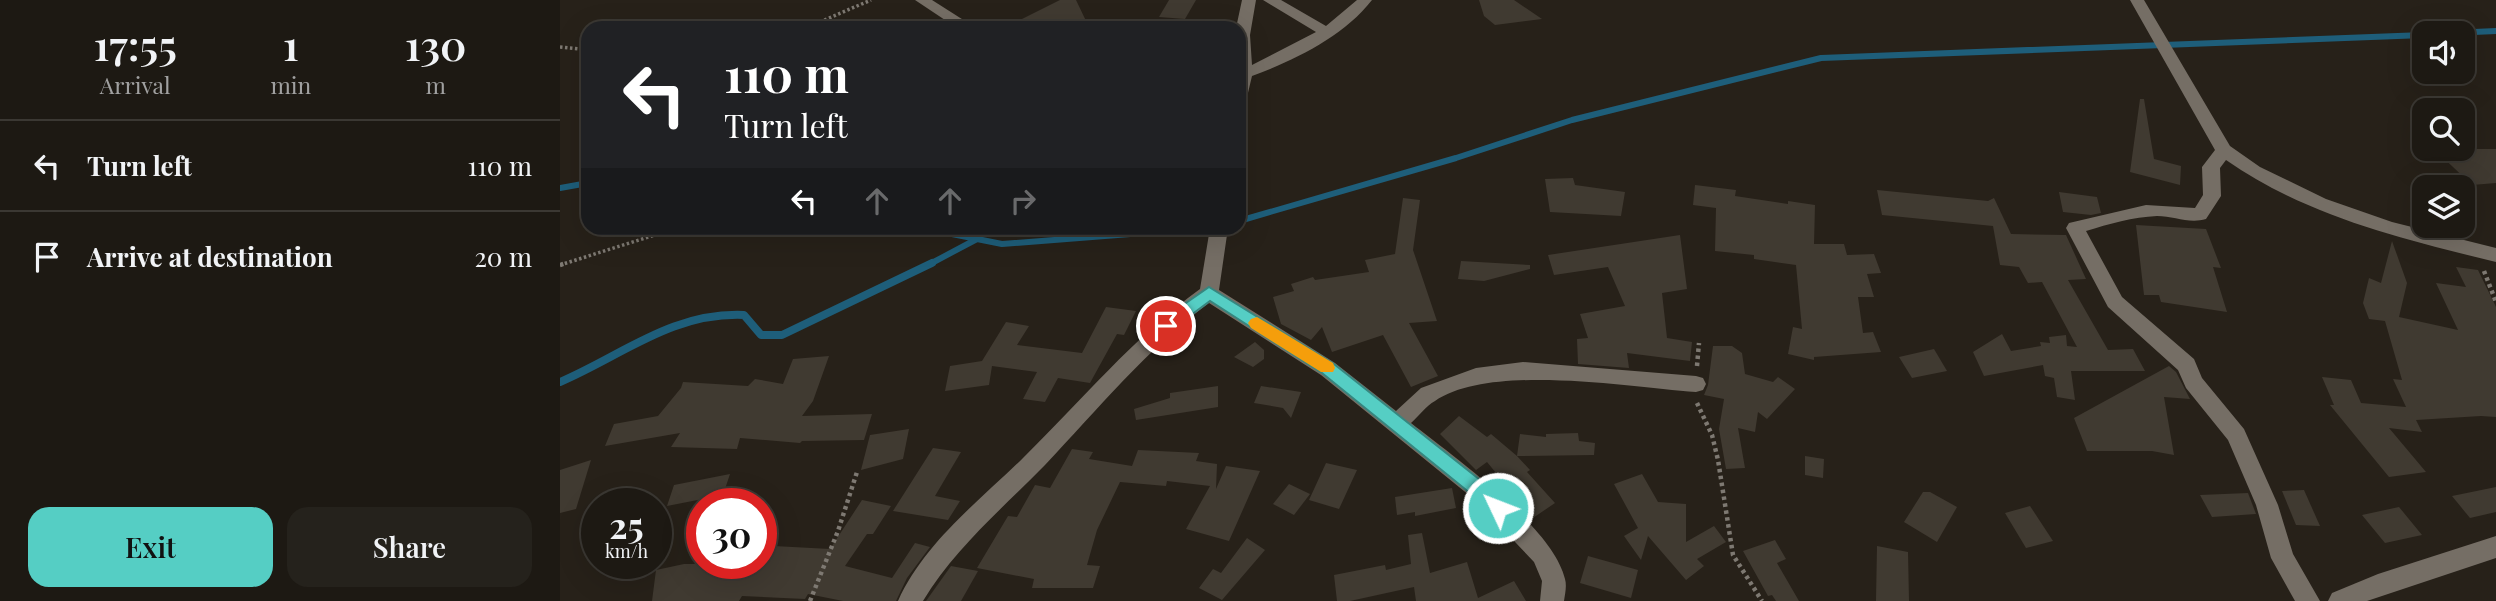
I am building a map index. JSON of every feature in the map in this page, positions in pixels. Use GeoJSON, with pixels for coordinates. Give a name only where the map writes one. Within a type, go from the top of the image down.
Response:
{"type":"FeatureCollection","features":[{"type":"Feature","properties":{"kind":"street"},"geometry":{"type":"LineString","coordinates":[[922,0],[956,21]]}},
{"type":"Feature","properties":{"kind":"street"},"geometry":{"type":"LineString","coordinates":[[1245,21],[1249,0]]}},
{"type":"Feature","properties":{"kind":"street"},"geometry":{"type":"LineString","coordinates":[[1270,0],[1326,32]]}},
{"type":"Feature","properties":{"kind":"street"},"geometry":{"type":"LineString","coordinates":[[1246,74],[1267,66],[1326,32],[1365,0]]}},
{"type":"Feature","properties":{"kind":"street"},"geometry":{"type":"LineString","coordinates":[[2137,0],[2224,150],[2255,172],[2304,197],[2373,223],[2496,255]]}},
{"type":"Feature","properties":{"kind":"street"},"geometry":{"type":"LineString","coordinates":[[2224,150],[2211,167],[2211,196],[2200,214],[2183,215],[2159,210],[2105,218],[2075,228],[2115,302],[2187,365],[2193,382],[2236,435],[2267,505],[2283,558],[2308,601]]}},
{"type":"Feature","properties":{"kind":"street"},"geometry":{"type":"LineString","coordinates":[[910,601],[942,554],[996,497],[1150,339],[1209,293],[1218,235]]}},
{"type":"Feature","properties":{"kind":"street"},"geometry":{"type":"LineString","coordinates":[[1209,293],[1328,369],[1483,493],[1543,555],[1553,581],[1552,601]]}},
{"type":"Feature","properties":{"kind":"street"},"geometry":{"type":"LineString","coordinates":[[1397,423],[1428,394],[1476,376],[1523,370],[1696,383]]}},
{"type":"Feature","properties":{"kind":"street"},"geometry":{"type":"LineString","coordinates":[[2340,601],[2403,576],[2496,547]]}},
{"type":"Feature","properties":{"kind":"path"},"geometry":{"type":"LineString","coordinates":[[823,21],[871,0]]}},
{"type":"Feature","properties":{"kind":"path"},"geometry":{"type":"LineString","coordinates":[[560,47],[581,49]]}},
{"type":"Feature","properties":{"kind":"path"},"geometry":{"type":"LineString","coordinates":[[560,265],[655,235]]}},
{"type":"Feature","properties":{"kind":"path"},"geometry":{"type":"LineString","coordinates":[[2476,250],[2496,302]]}},
{"type":"Feature","properties":{"kind":"path"},"geometry":{"type":"LineString","coordinates":[[1699,343],[1697,404],[1710,427],[1718,460],[1733,555],[1762,601]]}},
{"type":"Feature","properties":{"kind":"path"},"geometry":{"type":"LineString","coordinates":[[810,601],[838,531],[857,472]]}},
{"type":"Feature","properties":{"kind":"building"},"geometry":{"type":"Polygon","coordinates":[[[1060,0],[1076,0],[1086,21],[1042,21],[1020,20],[1060,0]]]}},
{"type":"Feature","properties":{"kind":"building"},"geometry":{"type":"Polygon","coordinates":[[[1169,0],[1196,0],[1185,19],[1159,17],[1169,0]]]}},
{"type":"Feature","properties":{"kind":"building"},"geometry":{"type":"Polygon","coordinates":[[[1479,0],[1514,0],[1542,19],[1495,25],[1484,16],[1479,0]]]}},
{"type":"Feature","properties":{"kind":"building"},"geometry":{"type":"Polygon","coordinates":[[[2140,99],[2144,99],[2154,159],[2181,166],[2180,185],[2130,172],[2140,99]]]}},
{"type":"Feature","properties":{"kind":"building"},"geometry":{"type":"Polygon","coordinates":[[[2475,149],[2496,149],[2496,183],[2475,185],[2475,175],[2461,175],[2447,161],[2475,161],[2475,149]]]}},
{"type":"Feature","properties":{"kind":"building"},"geometry":{"type":"Polygon","coordinates":[[[1573,178],[1575,185],[1625,192],[1621,216],[1550,212],[1545,179],[1573,178]]]}},
{"type":"Feature","properties":{"kind":"building"},"geometry":{"type":"Polygon","coordinates":[[[1695,185],[1736,190],[1735,196],[1815,205],[1814,244],[1844,244],[1847,255],[1874,254],[1881,273],[1867,274],[1874,297],[1858,297],[1863,333],[1873,332],[1881,352],[1814,357],[1814,360],[1788,354],[1793,327],[1802,329],[1796,265],[1754,259],[1754,255],[1715,251],[1716,208],[1693,205],[1695,185]]]}},
{"type":"Feature","properties":{"kind":"building"},"geometry":{"type":"Polygon","coordinates":[[[1877,190],[1988,201],[1994,198],[2011,234],[2066,235],[2086,279],[2068,280],[2108,350],[2133,349],[2145,371],[2071,371],[2075,400],[2057,397],[2054,378],[2045,376],[2043,365],[1984,376],[1973,352],[2002,334],[2011,351],[2041,346],[2040,342],[2050,343],[2049,337],[2066,335],[2067,346],[2077,347],[2042,282],[2028,283],[2019,267],[2000,265],[1993,226],[1882,215],[1877,190]]]}},
{"type":"Feature","properties":{"kind":"building"},"geometry":{"type":"Polygon","coordinates":[[[2059,192],[2097,197],[2101,213],[2091,215],[2063,212],[2059,192]]]}},
{"type":"Feature","properties":{"kind":"building"},"geometry":{"type":"Polygon","coordinates":[[[1403,198],[1420,200],[1413,250],[1437,321],[1409,323],[1438,376],[1411,387],[1383,335],[1332,352],[1322,327],[1311,340],[1281,324],[1273,297],[1294,291],[1291,284],[1313,277],[1315,280],[1369,272],[1365,260],[1395,254],[1403,198]]]}},
{"type":"Feature","properties":{"kind":"building"},"geometry":{"type":"Polygon","coordinates":[[[2136,225],[2206,229],[2221,268],[2213,267],[2227,312],[2161,302],[2159,295],[2144,295],[2136,225]]]}},
{"type":"Feature","properties":{"kind":"building"},"geometry":{"type":"Polygon","coordinates":[[[1680,235],[1687,289],[1662,293],[1667,338],[1692,342],[1690,361],[1627,353],[1629,368],[1578,364],[1577,339],[1588,338],[1580,314],[1625,306],[1608,267],[1554,275],[1548,255],[1680,235]]]}},
{"type":"Feature","properties":{"kind":"building"},"geometry":{"type":"Polygon","coordinates":[[[2392,241],[2407,283],[2399,317],[2458,330],[2436,283],[2466,287],[2456,267],[2478,270],[2496,307],[2496,417],[2416,420],[2422,432],[2389,428],[2426,472],[2389,477],[2330,405],[2334,405],[2322,377],[2351,380],[2361,403],[2406,407],[2393,379],[2402,380],[2385,321],[2369,319],[2363,303],[2369,278],[2381,283],[2392,241]]]}},
{"type":"Feature","properties":{"kind":"building"},"geometry":{"type":"Polygon","coordinates":[[[1461,261],[1530,265],[1530,269],[1484,281],[1458,279],[1461,261]]]}},
{"type":"Feature","properties":{"kind":"building"},"geometry":{"type":"Polygon","coordinates":[[[1106,307],[1136,311],[1124,335],[1117,334],[1090,383],[1058,378],[1045,402],[1023,399],[1037,372],[992,366],[989,385],[945,391],[950,366],[982,361],[1006,322],[1029,326],[1017,345],[1082,353],[1106,307]]]}},
{"type":"Feature","properties":{"kind":"building"},"geometry":{"type":"Polygon","coordinates":[[[1255,342],[1264,350],[1264,359],[1253,367],[1234,357],[1255,342]]]}},
{"type":"Feature","properties":{"kind":"building"},"geometry":{"type":"Polygon","coordinates":[[[1713,346],[1732,346],[1742,353],[1745,374],[1773,382],[1778,377],[1795,389],[1767,419],[1758,412],[1755,432],[1738,428],[1745,468],[1726,469],[1719,429],[1724,399],[1704,395],[1708,385],[1713,346]]]}},
{"type":"Feature","properties":{"kind":"building"},"geometry":{"type":"Polygon","coordinates":[[[1934,349],[1947,371],[1912,378],[1899,357],[1934,349]]]}},
{"type":"Feature","properties":{"kind":"building"},"geometry":{"type":"Polygon","coordinates":[[[829,356],[813,401],[802,416],[872,414],[864,440],[800,443],[740,438],[737,449],[671,447],[680,433],[605,446],[614,424],[658,416],[683,382],[748,386],[755,379],[783,384],[793,359],[829,356]]]}},
{"type":"Feature","properties":{"kind":"building"},"geometry":{"type":"Polygon","coordinates":[[[2169,366],[2176,372],[2190,399],[2164,397],[2174,455],[2152,451],[2087,451],[2074,418],[2169,366]]]}},
{"type":"Feature","properties":{"kind":"building"},"geometry":{"type":"Polygon","coordinates":[[[1218,386],[1218,407],[1136,420],[1134,409],[1170,398],[1170,393],[1218,386]]]}},
{"type":"Feature","properties":{"kind":"building"},"geometry":{"type":"Polygon","coordinates":[[[1261,386],[1301,392],[1291,418],[1283,408],[1254,403],[1261,386]]]}},
{"type":"Feature","properties":{"kind":"building"},"geometry":{"type":"Polygon","coordinates":[[[1459,416],[1487,437],[1491,434],[1517,456],[1530,470],[1527,472],[1555,503],[1533,518],[1487,462],[1476,470],[1440,434],[1459,416]]]}},
{"type":"Feature","properties":{"kind":"building"},"geometry":{"type":"Polygon","coordinates":[[[909,429],[903,459],[861,470],[870,435],[909,429]]]}},
{"type":"Feature","properties":{"kind":"building"},"geometry":{"type":"Polygon","coordinates":[[[1578,433],[1579,441],[1595,443],[1594,455],[1517,456],[1520,434],[1546,437],[1546,434],[1578,433]]]}},
{"type":"Feature","properties":{"kind":"building"},"geometry":{"type":"Polygon","coordinates":[[[933,448],[961,452],[935,496],[960,501],[948,520],[893,511],[933,448]]]}},
{"type":"Feature","properties":{"kind":"building"},"geometry":{"type":"Polygon","coordinates":[[[1072,449],[1093,452],[1089,459],[1132,466],[1138,450],[1199,453],[1196,461],[1217,464],[1216,489],[1226,466],[1260,471],[1229,541],[1186,529],[1210,486],[1167,481],[1166,486],[1120,482],[1097,530],[1087,565],[1100,566],[1093,588],[1032,588],[1034,579],[977,568],[1008,516],[1017,517],[1035,485],[1050,488],[1072,449]]]}},
{"type":"Feature","properties":{"kind":"building"},"geometry":{"type":"Polygon","coordinates":[[[1805,456],[1824,459],[1823,478],[1805,475],[1805,456]]]}},
{"type":"Feature","properties":{"kind":"building"},"geometry":{"type":"Polygon","coordinates":[[[591,460],[576,509],[560,513],[560,470],[591,460]]]}},
{"type":"Feature","properties":{"kind":"building"},"geometry":{"type":"Polygon","coordinates":[[[1326,463],[1357,470],[1339,509],[1309,500],[1326,463]]]}},
{"type":"Feature","properties":{"kind":"building"},"geometry":{"type":"Polygon","coordinates":[[[730,474],[725,488],[686,488],[686,502],[672,505],[674,485],[730,474]]]}},
{"type":"Feature","properties":{"kind":"building"},"geometry":{"type":"Polygon","coordinates":[[[1642,474],[1658,502],[1686,504],[1686,542],[1714,526],[1726,542],[1697,559],[1704,566],[1686,580],[1648,536],[1641,560],[1624,536],[1638,528],[1614,484],[1642,474]]]}},
{"type":"Feature","properties":{"kind":"building"},"geometry":{"type":"Polygon","coordinates":[[[1289,484],[1310,494],[1294,515],[1273,504],[1289,484]]]}},
{"type":"Feature","properties":{"kind":"building"},"geometry":{"type":"Polygon","coordinates":[[[2496,487],[2496,512],[2470,518],[2452,496],[2496,487]]]}},
{"type":"Feature","properties":{"kind":"building"},"geometry":{"type":"Polygon","coordinates":[[[1452,488],[1456,508],[1415,516],[1415,512],[1397,515],[1395,497],[1452,488]]]}},
{"type":"Feature","properties":{"kind":"building"},"geometry":{"type":"Polygon","coordinates":[[[2304,490],[2320,526],[2296,525],[2282,491],[2304,490]]]}},
{"type":"Feature","properties":{"kind":"building"},"geometry":{"type":"Polygon","coordinates":[[[1923,492],[1930,492],[1957,507],[1937,542],[1904,522],[1923,492]]]}},
{"type":"Feature","properties":{"kind":"building"},"geometry":{"type":"Polygon","coordinates":[[[2248,493],[2256,514],[2212,517],[2200,495],[2248,493]]]}},
{"type":"Feature","properties":{"kind":"building"},"geometry":{"type":"Polygon","coordinates":[[[862,500],[891,506],[873,534],[867,534],[845,566],[892,578],[915,543],[930,547],[907,578],[896,601],[843,601],[808,594],[805,599],[742,596],[739,601],[652,601],[655,579],[672,579],[672,567],[686,564],[686,579],[777,579],[777,546],[830,549],[862,500]]]}},
{"type":"Feature","properties":{"kind":"building"},"geometry":{"type":"Polygon","coordinates":[[[2030,506],[2053,541],[2026,548],[2005,513],[2030,506]]]}},
{"type":"Feature","properties":{"kind":"building"},"geometry":{"type":"Polygon","coordinates":[[[2399,507],[2422,535],[2385,543],[2362,515],[2399,507]]]}},
{"type":"Feature","properties":{"kind":"building"},"geometry":{"type":"Polygon","coordinates":[[[1422,533],[1430,573],[1467,562],[1478,598],[1514,581],[1526,601],[1416,601],[1414,587],[1350,601],[1337,601],[1334,575],[1385,565],[1386,570],[1411,564],[1408,535],[1422,533]]]}},
{"type":"Feature","properties":{"kind":"building"},"geometry":{"type":"Polygon","coordinates":[[[1247,538],[1265,550],[1222,600],[1199,588],[1213,569],[1221,573],[1247,538]]]}},
{"type":"Feature","properties":{"kind":"building"},"geometry":{"type":"Polygon","coordinates":[[[1775,540],[1786,559],[1777,563],[1799,601],[1776,601],[1772,595],[1768,596],[1743,551],[1775,540]]]}},
{"type":"Feature","properties":{"kind":"building"},"geometry":{"type":"Polygon","coordinates":[[[1877,546],[1908,552],[1909,601],[1876,601],[1877,546]]]}},
{"type":"Feature","properties":{"kind":"building"},"geometry":{"type":"Polygon","coordinates":[[[1588,556],[1638,570],[1631,598],[1580,583],[1588,556]]]}},
{"type":"Feature","properties":{"kind":"building"},"geometry":{"type":"Polygon","coordinates":[[[951,566],[978,571],[961,601],[926,601],[951,566]]]}},
{"type":"Feature","properties":{"kind":"waterway"},"geometry":{"type":"LineString","coordinates":[[2475,32],[2496,31]]}},
{"type":"Feature","properties":{"kind":"waterway"},"geometry":{"type":"LineString","coordinates":[[1246,219],[1456,158],[1572,120],[1821,58],[2412,35]]}},
{"type":"Feature","properties":{"kind":"waterway"},"geometry":{"type":"LineString","coordinates":[[560,188],[581,184]]}},
{"type":"Feature","properties":{"kind":"waterway"},"geometry":{"type":"LineString","coordinates":[[957,235],[977,239]]}},
{"type":"Feature","properties":{"kind":"waterway"},"geometry":{"type":"LineString","coordinates":[[977,239],[1002,244],[1117,235]]}},
{"type":"Feature","properties":{"kind":"waterway"},"geometry":{"type":"LineString","coordinates":[[930,264],[977,239]]}},
{"type":"Feature","properties":{"kind":"waterway"},"geometry":{"type":"LineString","coordinates":[[560,382],[649,337],[694,320],[744,315],[761,335],[782,335],[930,264]]}},
{"type":"Feature","properties":{"kind":"slow traffic"},"geometry":{"type":"LineString","coordinates":[[1257,323],[1327,368]]}},
{"type":"Feature","properties":{"kind":"route"},"geometry":{"type":"LineString","coordinates":[[1166,326],[1209,293],[1328,369],[1393,419],[1498,508]]}}]}
